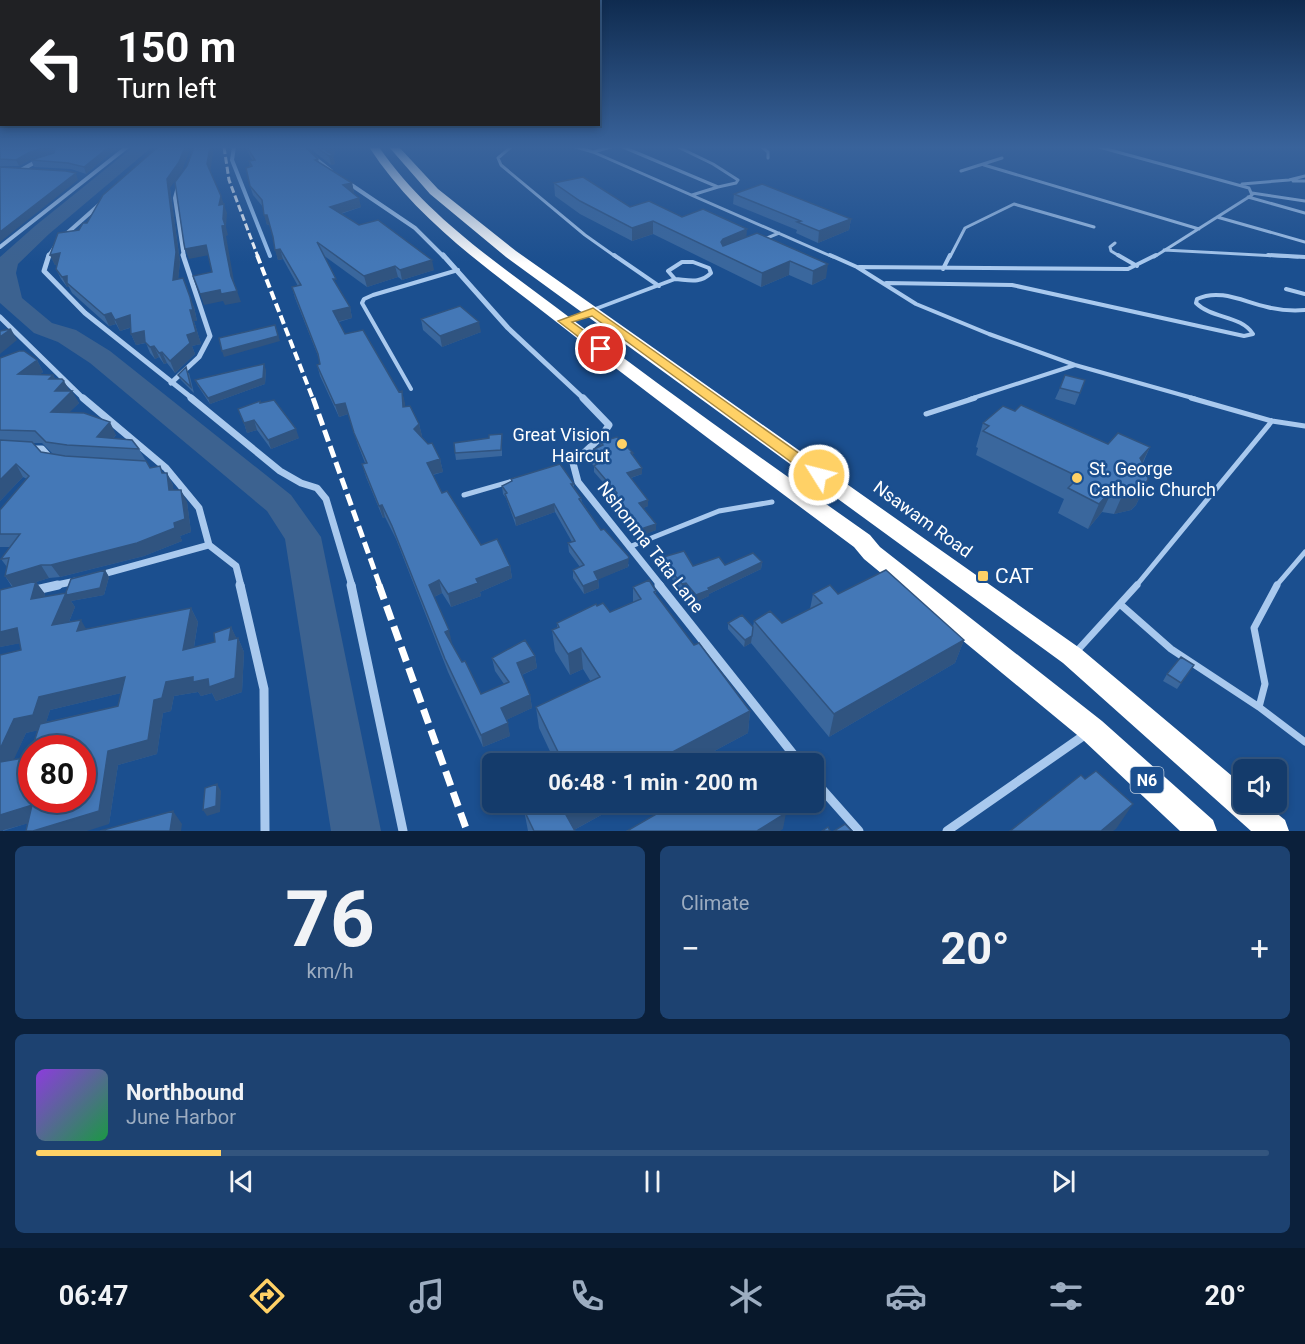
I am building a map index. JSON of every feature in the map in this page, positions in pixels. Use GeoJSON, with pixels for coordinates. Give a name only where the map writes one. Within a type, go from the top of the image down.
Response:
{"type":"FeatureCollection","features":[{"type":"Feature","properties":{"kind":"highway","name":"N6"},"geometry":{"type":"LineString","coordinates":[[402,186],[437,221],[564,321],[862,541],[872,553],[1092,730],[1202,831]]}},
{"type":"Feature","properties":{"kind":"highway","name":"Nsawam Road"},"geometry":{"type":"LineString","coordinates":[[429,186],[461,215],[1071,656],[1274,831]]}},
{"type":"Feature","properties":{"kind":"street"},"geometry":{"type":"LineString","coordinates":[[0,247],[76,186]]}},
{"type":"Feature","properties":{"kind":"street"},"geometry":{"type":"LineString","coordinates":[[171,383],[199,357],[210,336],[191,284],[181,246],[174,198],[177,186]]}},
{"type":"Feature","properties":{"kind":"street"},"geometry":{"type":"LineString","coordinates":[[352,186],[415,228],[458,270],[508,328],[609,425],[602,438],[579,455],[573,463]]}},
{"type":"Feature","properties":{"kind":"street"},"geometry":{"type":"LineString","coordinates":[[102,202],[52,248],[44,272],[85,313],[261,454],[272,467],[299,484],[317,488],[326,499],[355,597],[403,831]]}},
{"type":"Feature","properties":{"kind":"street"},"geometry":{"type":"LineString","coordinates":[[0,317],[99,414],[166,468],[199,508],[209,545],[236,567],[264,689],[265,831]]}},
{"type":"Feature","properties":{"kind":"street"},"geometry":{"type":"LineString","coordinates":[[23,448],[42,449],[50,459],[63,461]]}},
{"type":"Feature","properties":{"kind":"street","name":"Nshonma Tata Lane"},"geometry":{"type":"LineString","coordinates":[[573,463],[578,482],[792,753]]}},
{"type":"Feature","properties":{"kind":"street"},"geometry":{"type":"LineString","coordinates":[[150,467],[166,468]]}},
{"type":"Feature","properties":{"kind":"street"},"geometry":{"type":"LineString","coordinates":[[22,594],[209,545]]}},
{"type":"Feature","properties":{"kind":"street"},"geometry":{"type":"LineString","coordinates":[[947,831],[1092,730]]}},
{"type":"Feature","properties":{"kind":"street"},"geometry":{"type":"LineString","coordinates":[[824,791],[858,831]]}},
{"type":"Feature","properties":{"kind":"lane"},"geometry":{"type":"LineString","coordinates":[[525,186],[585,234],[659,286]]}},
{"type":"Feature","properties":{"kind":"lane"},"geometry":{"type":"LineString","coordinates":[[671,186],[857,267],[915,304],[989,334],[1075,365],[1272,421],[1305,426]]}},
{"type":"Feature","properties":{"kind":"lane"},"geometry":{"type":"LineString","coordinates":[[692,195],[723,186]]}},
{"type":"Feature","properties":{"kind":"lane"},"geometry":{"type":"LineString","coordinates":[[1050,186],[1199,229]]}},
{"type":"Feature","properties":{"kind":"lane"},"geometry":{"type":"LineString","coordinates":[[1242,186],[1250,195],[1305,213]]}},
{"type":"Feature","properties":{"kind":"lane"},"geometry":{"type":"LineString","coordinates":[[857,267],[1117,271],[1137,266],[1250,195],[1305,201]]}},
{"type":"Feature","properties":{"kind":"lane"},"geometry":{"type":"LineString","coordinates":[[943,269],[964,228],[1014,204],[1094,227]]}},
{"type":"Feature","properties":{"kind":"lane"},"geometry":{"type":"LineString","coordinates":[[1217,217],[1305,242]]}},
{"type":"Feature","properties":{"kind":"lane"},"geometry":{"type":"LineString","coordinates":[[757,242],[779,233]]}},
{"type":"Feature","properties":{"kind":"lane"},"geometry":{"type":"LineString","coordinates":[[1115,243],[1110,247],[1111,251],[1137,266]]}},
{"type":"Feature","properties":{"kind":"lane"},"geometry":{"type":"LineString","coordinates":[[1164,250],[1305,257]]}},
{"type":"Feature","properties":{"kind":"lane"},"geometry":{"type":"LineString","coordinates":[[675,279],[668,271],[676,264],[702,264],[708,261]]}},
{"type":"Feature","properties":{"kind":"lane"},"geometry":{"type":"LineString","coordinates":[[564,321],[675,279],[697,281],[706,278],[711,273],[709,268],[702,264]]}},
{"type":"Feature","properties":{"kind":"lane"},"geometry":{"type":"LineString","coordinates":[[411,390],[362,303],[364,299],[458,270]]}},
{"type":"Feature","properties":{"kind":"lane"},"geometry":{"type":"LineString","coordinates":[[885,283],[1012,285],[1179,324],[1244,336],[1252,334],[1248,326],[1203,310],[1196,303],[1197,299],[1201,296],[1217,294],[1264,307],[1288,311],[1305,310]]}},
{"type":"Feature","properties":{"kind":"lane"},"geometry":{"type":"LineString","coordinates":[[1286,289],[1305,294]]}},
{"type":"Feature","properties":{"kind":"lane"},"geometry":{"type":"LineString","coordinates":[[926,414],[1075,365]]}},
{"type":"Feature","properties":{"kind":"lane"},"geometry":{"type":"LineString","coordinates":[[1071,656],[1121,605],[1272,421]]}},
{"type":"Feature","properties":{"kind":"lane"},"geometry":{"type":"LineString","coordinates":[[562,466],[573,463]]}},
{"type":"Feature","properties":{"kind":"lane"},"geometry":{"type":"LineString","coordinates":[[464,495],[518,479]]}},
{"type":"Feature","properties":{"kind":"lane"},"geometry":{"type":"LineString","coordinates":[[629,547],[719,511],[772,502]]}},
{"type":"Feature","properties":{"kind":"lane"},"geometry":{"type":"LineString","coordinates":[[1259,707],[1264,684],[1254,628],[1277,585],[1305,552]]}},
{"type":"Feature","properties":{"kind":"lane"},"geometry":{"type":"LineString","coordinates":[[1121,605],[1171,649],[1259,707],[1305,742]]}},
{"type":"Feature","properties":{"kind":"building"},"geometry":{"type":"Polygon","coordinates":[[[0,186],[60,186],[0,232],[0,186]]]}},
{"type":"Feature","properties":{"kind":"building"},"geometry":{"type":"Polygon","coordinates":[[[114,186],[168,186],[176,252],[173,280],[183,278],[190,297],[193,310],[190,310],[196,332],[187,335],[190,343],[170,361],[162,352],[159,353],[154,346],[150,347],[145,342],[144,331],[131,334],[130,315],[115,320],[111,313],[104,315],[67,283],[67,276],[62,277],[56,269],[60,253],[50,255],[58,233],[79,230],[83,223],[87,223],[103,195],[114,186]]]}},
{"type":"Feature","properties":{"kind":"building"},"geometry":{"type":"Polygon","coordinates":[[[176,186],[217,186],[221,196],[219,205],[224,204],[225,225],[222,226],[231,276],[237,291],[221,294],[220,290],[200,294],[193,276],[212,272],[206,245],[185,249],[176,186]]]}},
{"type":"Feature","properties":{"kind":"building"},"geometry":{"type":"Polygon","coordinates":[[[250,186],[344,186],[359,198],[330,207],[359,225],[378,220],[432,260],[400,270],[395,266],[364,276],[317,242],[336,279],[333,279],[350,307],[333,311],[345,334],[363,330],[399,392],[402,391],[403,407],[410,406],[419,424],[414,429],[428,444],[432,443],[440,459],[427,463],[442,493],[447,491],[481,545],[497,539],[510,566],[476,579],[478,583],[448,594],[439,580],[429,585],[449,630],[445,632],[462,662],[465,661],[481,694],[509,682],[492,658],[525,640],[535,656],[517,663],[530,695],[501,708],[508,723],[481,735],[445,659],[392,526],[382,505],[379,506],[362,464],[367,463],[354,433],[345,403],[335,405],[317,365],[320,364],[318,354],[292,287],[301,285],[280,249],[275,250],[267,215],[264,215],[262,200],[250,186]]]}},
{"type":"Feature","properties":{"kind":"building"},"geometry":{"type":"Polygon","coordinates":[[[558,186],[597,186],[630,207],[649,201],[682,217],[703,209],[747,229],[723,239],[721,242],[723,246],[757,233],[828,264],[813,271],[790,261],[762,273],[653,221],[632,228],[580,201],[558,186]]]}},
{"type":"Feature","properties":{"kind":"building"},"geometry":{"type":"Polygon","coordinates":[[[757,186],[767,186],[851,219],[819,231],[797,222],[801,221],[734,194],[757,186]]]}},
{"type":"Feature","properties":{"kind":"building"},"geometry":{"type":"Polygon","coordinates":[[[460,306],[479,322],[440,336],[421,319],[460,306]]]}},
{"type":"Feature","properties":{"kind":"building"},"geometry":{"type":"Polygon","coordinates":[[[275,325],[278,336],[222,351],[219,338],[275,325]]]}},
{"type":"Feature","properties":{"kind":"building"},"geometry":{"type":"Polygon","coordinates":[[[11,329],[0,337],[0,331],[11,329]]]}},
{"type":"Feature","properties":{"kind":"building"},"geometry":{"type":"Polygon","coordinates":[[[24,351],[37,360],[18,374],[53,375],[49,379],[64,381],[55,391],[72,391],[51,412],[84,413],[110,422],[97,437],[132,440],[139,449],[67,445],[46,442],[35,431],[0,430],[0,358],[24,351]]]}},
{"type":"Feature","properties":{"kind":"building"},"geometry":{"type":"Polygon","coordinates":[[[264,364],[263,378],[208,398],[195,380],[264,364]]]}},
{"type":"Feature","properties":{"kind":"building"},"geometry":{"type":"Polygon","coordinates":[[[186,367],[191,387],[178,375],[186,367]]]}},
{"type":"Feature","properties":{"kind":"building"},"geometry":{"type":"Polygon","coordinates":[[[1065,375],[1085,380],[1080,393],[1060,388],[1065,375]]]}},
{"type":"Feature","properties":{"kind":"building"},"geometry":{"type":"Polygon","coordinates":[[[274,400],[296,429],[268,440],[254,420],[244,423],[238,409],[260,401],[260,403],[274,400]]]}},
{"type":"Feature","properties":{"kind":"building"},"geometry":{"type":"Polygon","coordinates":[[[1021,405],[1108,444],[1118,433],[1150,447],[1140,458],[1148,473],[1148,480],[1143,485],[1125,489],[1114,487],[1099,504],[1068,488],[1079,477],[983,431],[989,426],[983,423],[1003,406],[1015,411],[1021,405]]]}},
{"type":"Feature","properties":{"kind":"building"},"geometry":{"type":"Polygon","coordinates":[[[502,434],[501,450],[455,453],[454,443],[502,434]]]}},
{"type":"Feature","properties":{"kind":"building"},"geometry":{"type":"Polygon","coordinates":[[[617,437],[633,453],[631,453],[642,468],[627,473],[648,500],[639,503],[656,524],[641,529],[615,494],[617,493],[594,466],[597,464],[590,456],[598,453],[594,449],[603,445],[600,442],[617,437]]]}},
{"type":"Feature","properties":{"kind":"building"},"geometry":{"type":"Polygon","coordinates":[[[0,440],[32,442],[41,452],[65,456],[146,461],[150,468],[160,466],[162,473],[167,473],[169,490],[181,490],[185,519],[174,523],[175,528],[137,543],[51,565],[41,565],[5,576],[9,558],[1,559],[20,534],[0,534],[0,510],[29,476],[16,464],[0,480],[0,440]]]}},
{"type":"Feature","properties":{"kind":"building"},"geometry":{"type":"Polygon","coordinates":[[[560,464],[574,484],[571,484],[581,498],[579,499],[601,530],[604,529],[629,557],[594,572],[598,580],[583,586],[573,570],[584,565],[568,543],[575,541],[554,504],[515,518],[505,494],[507,493],[502,486],[512,481],[511,479],[560,464]]]}},
{"type":"Feature","properties":{"kind":"building"},"geometry":{"type":"Polygon","coordinates":[[[684,551],[693,566],[719,557],[725,565],[753,553],[762,562],[696,595],[686,583],[682,584],[660,558],[684,551]]]}},
{"type":"Feature","properties":{"kind":"building"},"geometry":{"type":"Polygon","coordinates":[[[105,570],[100,588],[65,595],[71,579],[105,570]]]}},
{"type":"Feature","properties":{"kind":"building"},"geometry":{"type":"Polygon","coordinates":[[[886,570],[964,640],[834,714],[754,621],[770,611],[782,623],[822,603],[813,594],[830,585],[838,594],[886,570]]]}},
{"type":"Feature","properties":{"kind":"building"},"geometry":{"type":"Polygon","coordinates":[[[649,580],[656,591],[654,592],[694,645],[699,643],[750,711],[671,753],[559,753],[536,707],[600,677],[581,648],[568,654],[552,630],[559,627],[557,623],[596,604],[597,606],[603,603],[610,612],[641,599],[633,587],[649,580]]]}},
{"type":"Feature","properties":{"kind":"building"},"geometry":{"type":"Polygon","coordinates":[[[36,581],[31,599],[66,593],[52,625],[81,620],[77,631],[191,608],[183,650],[215,642],[214,633],[231,627],[229,640],[238,638],[235,678],[209,687],[208,679],[193,682],[193,677],[166,682],[162,698],[154,700],[148,740],[108,751],[99,811],[96,812],[96,735],[36,735],[40,724],[118,706],[125,677],[39,697],[33,715],[14,719],[0,749],[0,655],[21,650],[17,628],[0,632],[0,590],[36,581]]]}},
{"type":"Feature","properties":{"kind":"building"},"geometry":{"type":"Polygon","coordinates":[[[742,615],[753,627],[752,636],[745,640],[728,623],[742,615]]]}},
{"type":"Feature","properties":{"kind":"building"},"geometry":{"type":"Polygon","coordinates":[[[1181,657],[1194,665],[1181,683],[1167,674],[1181,657]]]}},
{"type":"Feature","properties":{"kind":"building"},"geometry":{"type":"Polygon","coordinates":[[[18,759],[18,809],[0,815],[0,762],[18,759]]]}},
{"type":"Feature","properties":{"kind":"building"},"geometry":{"type":"Polygon","coordinates":[[[1096,771],[1133,804],[1101,831],[1010,831],[1081,775],[1085,779],[1096,771]]]}},
{"type":"Feature","properties":{"kind":"building"},"geometry":{"type":"Polygon","coordinates":[[[217,784],[216,806],[203,810],[205,788],[217,784]]]}},
{"type":"Feature","properties":{"kind":"building"},"geometry":{"type":"Polygon","coordinates":[[[173,811],[170,831],[100,831],[173,811]]]}},
{"type":"Feature","properties":{"kind":"building"},"geometry":{"type":"Polygon","coordinates":[[[30,813],[92,813],[33,831],[26,831],[30,813]]]}},
{"type":"Feature","properties":{"kind":"building"},"geometry":{"type":"Polygon","coordinates":[[[525,813],[565,813],[575,831],[534,831],[525,813]]]}},
{"type":"Feature","properties":{"kind":"building"},"geometry":{"type":"Polygon","coordinates":[[[658,813],[786,813],[757,831],[627,831],[658,813]]]}},
{"type":"Feature","properties":{"kind":"building"},"geometry":{"type":"Polygon","coordinates":[[[845,824],[852,831],[834,831],[845,824]]]}},
{"type":"Feature","properties":{"kind":"waterway"},"geometry":{"type":"LineString","coordinates":[[96,186],[42,230],[8,262],[4,273],[11,301],[43,328],[67,336],[100,357],[279,503],[303,537],[356,831]]}},
{"type":"Feature","properties":{"kind":"waterway"},"geometry":{"type":"LineString","coordinates":[[242,186],[270,256]]}},
{"type":"Feature","properties":{"kind":"railway"},"geometry":{"type":"LineString","coordinates":[[231,186],[258,257]]}},
{"type":"Feature","properties":{"kind":"railway"},"geometry":{"type":"LineString","coordinates":[[257,255],[313,399]]}},
{"type":"Feature","properties":{"kind":"railway"},"geometry":{"type":"LineString","coordinates":[[313,398],[380,586]]}},
{"type":"Feature","properties":{"kind":"railway"},"geometry":{"type":"LineString","coordinates":[[379,585],[467,831]]}},
{"type":"Feature","properties":{"kind":"place","name":"Great Vision Haircut"},"geometry":{"type":"Point","coordinates":[622,444]}},
{"type":"Feature","properties":{"kind":"place","name":"St. George Catholic Church"},"geometry":{"type":"Point","coordinates":[1077,478]}},
{"type":"Feature","properties":{"kind":"place","name":"CAT"},"geometry":{"type":"Point","coordinates":[983,576]}},
{"type":"Feature","properties":{"kind":"route"},"geometry":{"type":"LineString","coordinates":[[601,349],[564,321],[593,311],[819,475]]}}]}
